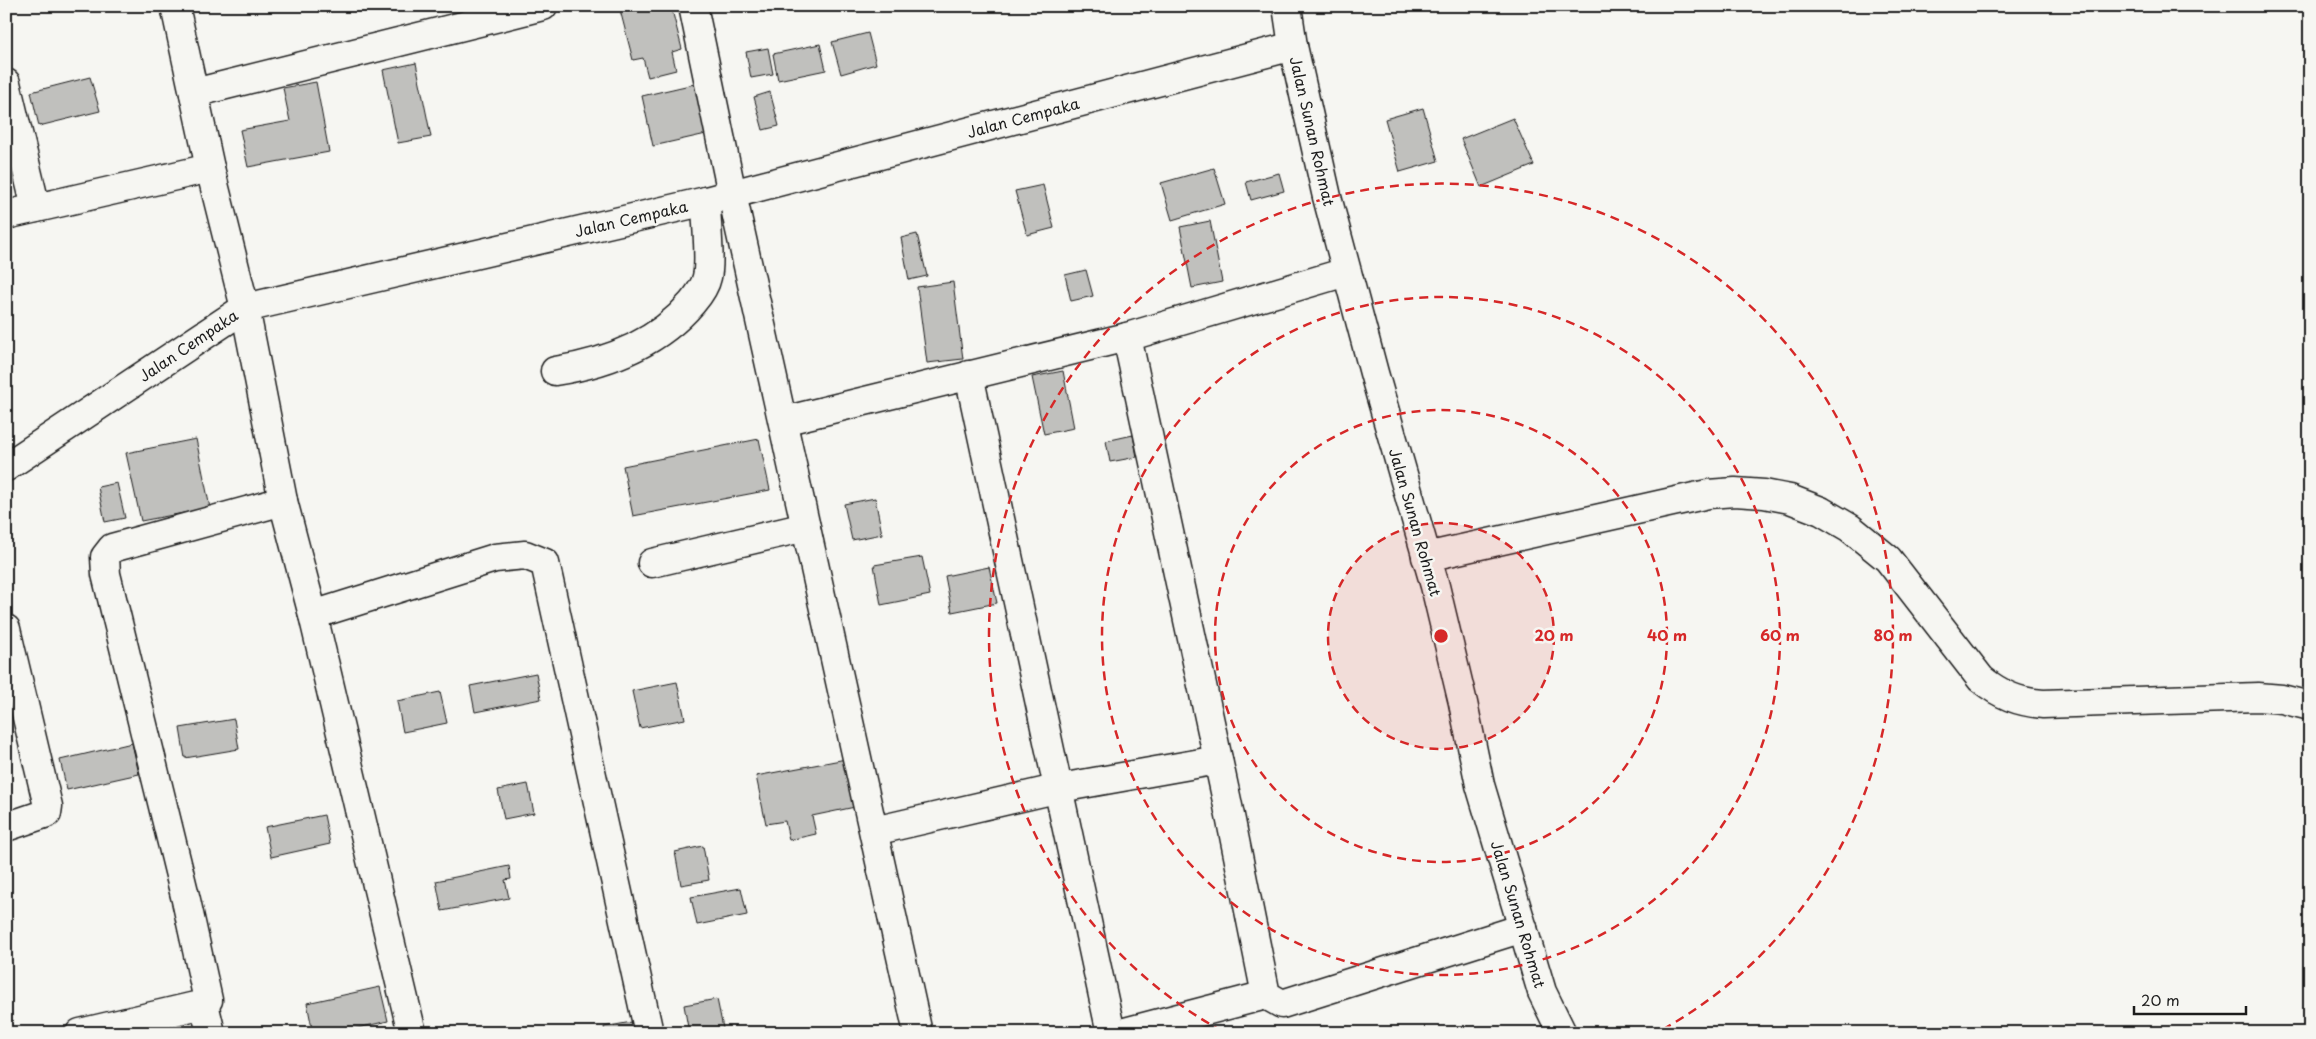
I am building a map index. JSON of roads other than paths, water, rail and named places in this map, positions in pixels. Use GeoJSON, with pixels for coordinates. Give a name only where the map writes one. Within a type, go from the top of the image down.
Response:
{"type":"FeatureCollection","features":[{"type":"Feature","properties":{"kind":"street"},"geometry":{"type":"LineString","coordinates":[[175,6],[210,168],[245,308],[283,501],[313,614],[412,1033]]}},
{"type":"Feature","properties":{"kind":"street"},"geometry":{"type":"LineString","coordinates":[[194,94],[499,12],[543,6]]}},
{"type":"Feature","properties":{"kind":"street"},"geometry":{"type":"LineString","coordinates":[[693,6],[732,194],[918,1033]]}},
{"type":"Feature","properties":{"kind":"street","name":"Jalan Sunan Rohmat"},"geometry":{"type":"LineString","coordinates":[[1287,6],[1293,46],[1346,272],[1426,557],[1464,703],[1480,785],[1542,992],[1562,1033]]}},
{"type":"Feature","properties":{"kind":"street","name":"Jalan Cempaka"},"geometry":{"type":"LineString","coordinates":[[6,467],[245,308],[706,201],[1293,46]]}},
{"type":"Feature","properties":{"kind":"street"},"geometry":{"type":"LineString","coordinates":[[6,83],[36,208]]}},
{"type":"Feature","properties":{"kind":"street"},"geometry":{"type":"LineString","coordinates":[[6,215],[210,168]]}},
{"type":"Feature","properties":{"kind":"street"},"geometry":{"type":"LineString","coordinates":[[555,371],[580,367],[629,351],[656,337],[676,322],[700,293],[707,278],[706,201]]}},
{"type":"Feature","properties":{"kind":"street"},"geometry":{"type":"LineString","coordinates":[[783,421],[1127,337],[1346,272]]}},
{"type":"Feature","properties":{"kind":"street"},"geometry":{"type":"LineString","coordinates":[[1127,337],[1218,760],[1266,995]]}},
{"type":"Feature","properties":{"kind":"street"},"geometry":{"type":"LineString","coordinates":[[969,375],[1060,788],[1111,1033]]}},
{"type":"Feature","properties":{"kind":"street"},"geometry":{"type":"LineString","coordinates":[[1426,557],[1679,500],[1735,492],[1764,494],[1790,499],[1821,511],[1850,528],[1888,559],[1981,679],[1997,692],[2022,702],[2043,704],[2258,697],[2282,699],[2310,706]]}},
{"type":"Feature","properties":{"kind":"street"},"geometry":{"type":"LineString","coordinates":[[80,1033],[204,1004],[208,998],[106,574],[105,557],[112,548],[283,501]]}},
{"type":"Feature","properties":{"kind":"street"},"geometry":{"type":"LineString","coordinates":[[652,563],[806,526]]}},
{"type":"Feature","properties":{"kind":"street"},"geometry":{"type":"LineString","coordinates":[[313,614],[495,558],[525,555],[546,563],[649,1033]]}},
{"type":"Feature","properties":{"kind":"street"},"geometry":{"type":"LineString","coordinates":[[6,629],[48,806],[47,813],[6,827]]}},
{"type":"Feature","properties":{"kind":"street"},"geometry":{"type":"LineString","coordinates":[[874,831],[1060,788],[1218,760]]}},
{"type":"Feature","properties":{"kind":"street"},"geometry":{"type":"LineString","coordinates":[[1121,1033],[1266,995],[1282,1004],[1523,928]]}},
{"type":"Feature","properties":{"kind":"street"},"geometry":{"type":"LineString","coordinates":[[204,1004],[211,1033]]}}]}
